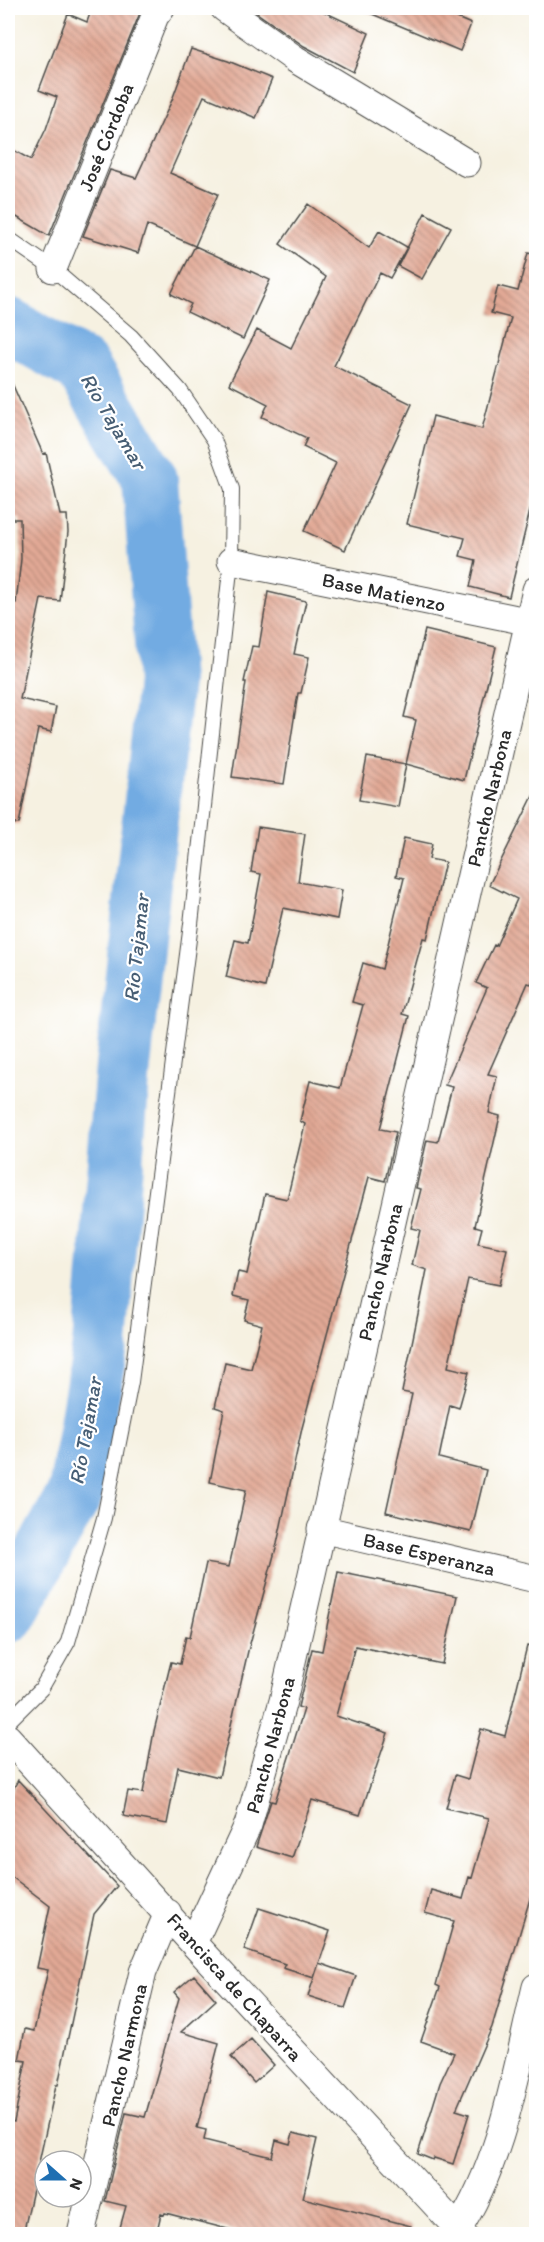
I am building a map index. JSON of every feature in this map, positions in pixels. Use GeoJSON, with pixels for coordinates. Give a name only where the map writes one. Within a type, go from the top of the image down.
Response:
{"type":"FeatureCollection","features":[{"type":"Feature","properties":{"kind":"street","name":"José Córdoba"},"geometry":{"type":"LineString","coordinates":[[53,269],[155,16],[161,8]]}},
{"type":"Feature","properties":{"kind":"street"},"geometry":{"type":"LineString","coordinates":[[224,8],[295,59],[467,163]]}},
{"type":"Feature","properties":{"kind":"street","name":"Base Matienzo"},"geometry":{"type":"LineString","coordinates":[[231,561],[533,622]]}},
{"type":"Feature","properties":{"kind":"street","name":"Pancho Narbona"},"geometry":{"type":"LineString","coordinates":[[193,1943],[248,1825],[283,1701],[533,622],[537,590]]}},
{"type":"Feature","properties":{"kind":"street","name":"Base Esperanza"},"geometry":{"type":"LineString","coordinates":[[321,1530],[537,1579]]}},
{"type":"Feature","properties":{"kind":"street","name":"Francisca de Chaparra"},"geometry":{"type":"LineString","coordinates":[[8,1738],[459,2233]]}},
{"type":"Feature","properties":{"kind":"street","name":"Pancho Narmona"},"geometry":{"type":"LineString","coordinates":[[81,2235],[143,1972],[168,1913]]}},
{"type":"Feature","properties":{"kind":"street"},"geometry":{"type":"LineString","coordinates":[[459,2233],[497,2150],[537,1987]]}},
{"type":"Feature","properties":{"kind":"lane"},"geometry":{"type":"LineString","coordinates":[[8,238],[53,269],[131,336],[180,390],[213,440],[232,489],[231,561],[191,924],[131,1382],[104,1518],[68,1642],[41,1689],[8,1722]]}},
{"type":"Feature","properties":{"kind":"building"},"geometry":{"type":"Polygon","coordinates":[[[92,8],[142,8],[49,236],[8,212],[8,147],[31,160],[46,129],[57,97],[39,90],[68,14],[87,22],[92,8]]]}},
{"type":"Feature","properties":{"kind":"building"},"geometry":{"type":"Polygon","coordinates":[[[250,8],[316,8],[369,33],[353,72],[304,46],[250,8]]]}},
{"type":"Feature","properties":{"kind":"building"},"geometry":{"type":"Polygon","coordinates":[[[358,8],[461,8],[457,18],[471,24],[460,51],[358,8]]]}},
{"type":"Feature","properties":{"kind":"building"},"geometry":{"type":"Polygon","coordinates":[[[191,49],[272,79],[256,118],[204,96],[170,173],[218,194],[195,246],[147,225],[138,253],[83,236],[110,170],[136,178],[172,100],[191,49]]]}},
{"type":"Feature","properties":{"kind":"building"},"geometry":{"type":"Polygon","coordinates":[[[308,204],[369,248],[379,231],[407,247],[390,278],[380,273],[334,366],[412,404],[345,550],[304,531],[336,463],[303,447],[307,438],[262,417],[268,404],[229,384],[257,330],[291,348],[326,277],[280,244],[308,204]]]}},
{"type":"Feature","properties":{"kind":"building"},"geometry":{"type":"Polygon","coordinates":[[[425,213],[451,227],[422,279],[398,266],[425,213]]]}},
{"type":"Feature","properties":{"kind":"building"},"geometry":{"type":"Polygon","coordinates":[[[195,246],[270,280],[243,339],[187,312],[191,304],[171,294],[195,246]]]}},
{"type":"Feature","properties":{"kind":"building"},"geometry":{"type":"Polygon","coordinates":[[[528,253],[537,255],[537,482],[509,597],[470,587],[476,560],[460,556],[465,538],[407,524],[433,416],[482,429],[511,318],[491,313],[498,286],[518,291],[528,253]]]}},
{"type":"Feature","properties":{"kind":"building"},"geometry":{"type":"Polygon","coordinates":[[[8,374],[43,454],[46,453],[60,515],[67,515],[68,532],[60,601],[41,599],[20,699],[56,707],[51,732],[38,729],[19,824],[8,823],[8,602],[16,603],[21,559],[20,519],[12,519],[8,486],[8,374]]]}},
{"type":"Feature","properties":{"kind":"building"},"geometry":{"type":"Polygon","coordinates":[[[268,592],[306,601],[294,654],[309,657],[301,693],[298,693],[284,784],[232,777],[246,682],[244,682],[252,646],[259,647],[268,592]]]}},
{"type":"Feature","properties":{"kind":"building"},"geometry":{"type":"Polygon","coordinates":[[[425,630],[496,647],[464,780],[406,764],[416,720],[404,717],[425,630]]]}},
{"type":"Feature","properties":{"kind":"building"},"geometry":{"type":"Polygon","coordinates":[[[367,757],[406,764],[398,807],[359,800],[367,757]]]}},
{"type":"Feature","properties":{"kind":"building"},"geometry":{"type":"Polygon","coordinates":[[[537,788],[537,972],[531,984],[528,983],[488,1074],[497,1076],[489,1113],[500,1116],[475,1226],[482,1228],[478,1243],[507,1249],[499,1285],[468,1279],[448,1367],[469,1372],[459,1408],[450,1405],[439,1458],[486,1470],[471,1532],[386,1512],[412,1394],[402,1392],[427,1270],[412,1265],[420,1230],[411,1228],[421,1189],[416,1188],[427,1140],[438,1142],[452,1087],[445,1085],[487,988],[476,983],[517,899],[489,885],[537,788]]]}},
{"type":"Feature","properties":{"kind":"building"},"geometry":{"type":"Polygon","coordinates":[[[258,827],[305,834],[298,882],[342,890],[337,919],[283,908],[265,987],[226,977],[235,940],[248,943],[261,874],[251,872],[258,827]]]}},
{"type":"Feature","properties":{"kind":"building"},"geometry":{"type":"Polygon","coordinates":[[[404,838],[432,844],[429,859],[445,862],[427,939],[423,938],[402,1014],[409,1016],[380,1129],[396,1132],[385,1181],[369,1177],[302,1428],[277,1544],[248,1651],[219,1777],[178,1767],[167,1824],[123,1816],[128,1791],[143,1793],[154,1731],[171,1662],[180,1664],[186,1636],[190,1637],[206,1563],[229,1567],[246,1490],[210,1482],[224,1410],[215,1407],[225,1363],[251,1369],[262,1325],[244,1320],[249,1300],[233,1296],[238,1272],[247,1274],[265,1194],[287,1199],[305,1124],[300,1121],[310,1081],[340,1088],[363,1005],[352,1002],[363,963],[382,969],[404,878],[396,876],[404,838]]]}},
{"type":"Feature","properties":{"kind":"building"},"geometry":{"type":"Polygon","coordinates":[[[338,1572],[457,1596],[442,1664],[355,1646],[336,1716],[388,1733],[360,1815],[312,1800],[292,1858],[256,1847],[271,1801],[275,1802],[304,1709],[298,1707],[312,1649],[322,1651],[338,1572]]]}},
{"type":"Feature","properties":{"kind":"building"},"geometry":{"type":"Polygon","coordinates":[[[527,1646],[537,1647],[537,1875],[492,2027],[456,2110],[469,2114],[453,2164],[418,2154],[440,2083],[454,2053],[421,2041],[440,1987],[436,1985],[454,1921],[425,1913],[431,1890],[463,1899],[469,1877],[472,1878],[489,1818],[446,1808],[455,1775],[468,1779],[481,1729],[505,1736],[527,1646]]]}},
{"type":"Feature","properties":{"kind":"building"},"geometry":{"type":"Polygon","coordinates":[[[18,1780],[117,1886],[94,1914],[58,2085],[56,2085],[42,2149],[33,2149],[33,2190],[23,2235],[8,2235],[8,2120],[14,2122],[26,2061],[19,2060],[25,2029],[34,2031],[48,1970],[37,1968],[50,1906],[8,1874],[8,1799],[18,1780]]]}},
{"type":"Feature","properties":{"kind":"building"},"geometry":{"type":"Polygon","coordinates":[[[259,1908],[330,1931],[314,1978],[283,1968],[285,1964],[244,1950],[259,1908]]]}},
{"type":"Feature","properties":{"kind":"building"},"geometry":{"type":"Polygon","coordinates":[[[319,1963],[356,1976],[345,2008],[308,1996],[319,1963]]]}},
{"type":"Feature","properties":{"kind":"building"},"geometry":{"type":"Polygon","coordinates":[[[194,1975],[216,2000],[181,2032],[219,2043],[197,2128],[206,2130],[204,2140],[272,2157],[276,2140],[290,2144],[293,2133],[317,2139],[303,2198],[411,2226],[410,2235],[251,2235],[165,2213],[161,2214],[156,2235],[118,2235],[126,2206],[105,2201],[126,2113],[145,2117],[179,1998],[174,1992],[194,1975]]]}},
{"type":"Feature","properties":{"kind":"building"},"geometry":{"type":"Polygon","coordinates":[[[251,2039],[274,2065],[254,2083],[231,2057],[251,2039]]]}},
{"type":"Feature","properties":{"kind":"waterway","name":"Río Tajamar"},"geometry":{"type":"LineString","coordinates":[[8,325],[82,367],[150,479],[165,682],[123,1066],[100,1345],[76,1492],[8,1615]]}}]}
